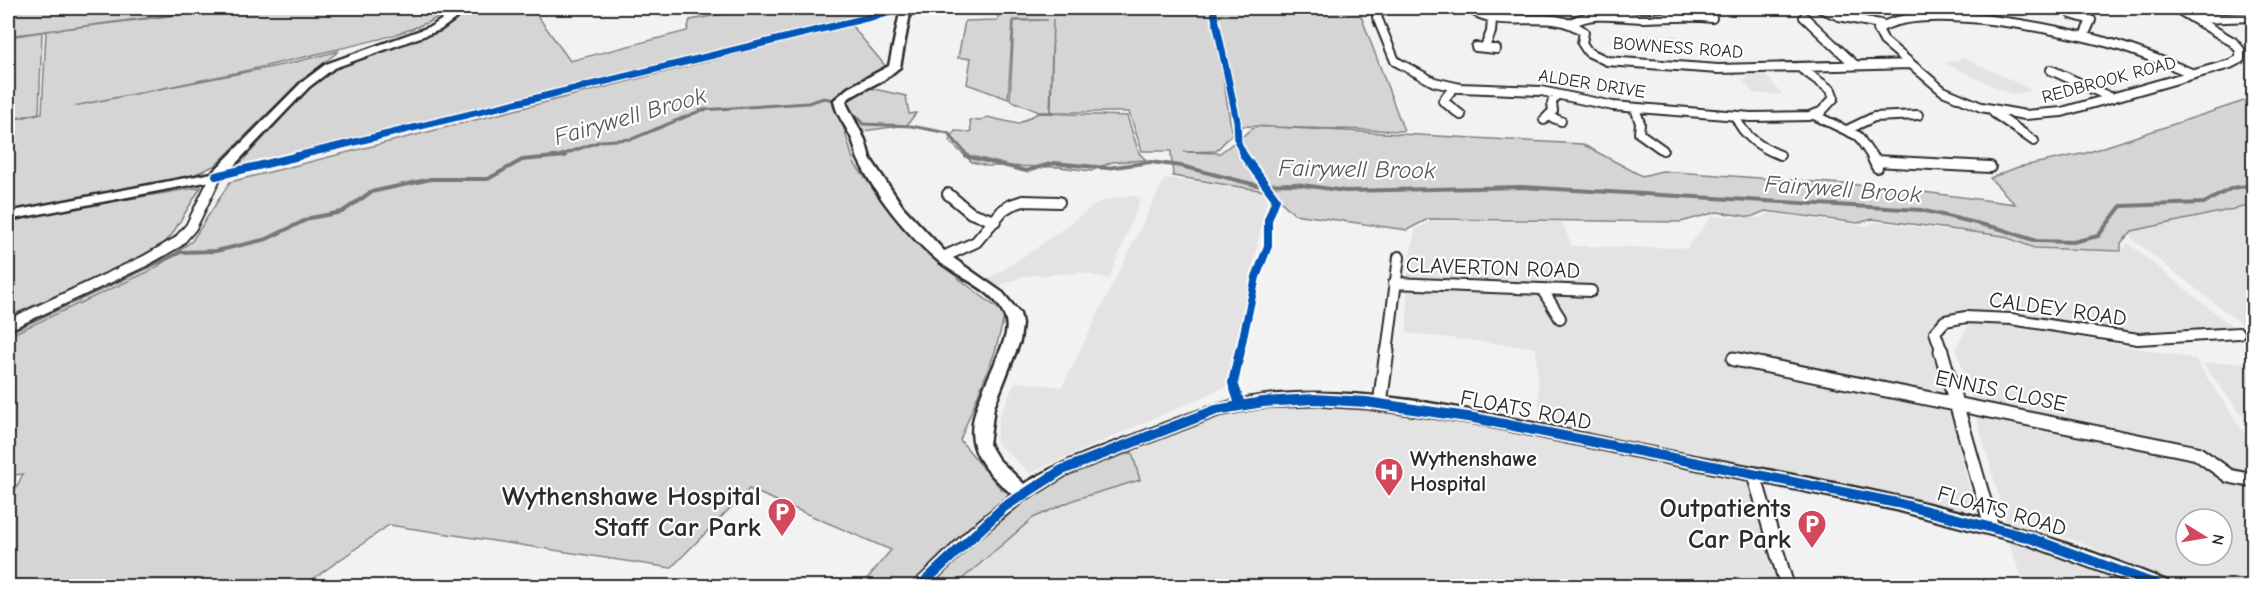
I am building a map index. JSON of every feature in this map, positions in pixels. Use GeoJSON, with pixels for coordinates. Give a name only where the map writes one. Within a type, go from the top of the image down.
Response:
{"type":"FeatureCollection","features":[{"type":"Feature","properties":{"kind":"street"},"geometry":{"type":"LineString","coordinates":[[8,325],[124,271],[178,242],[191,227],[216,176],[304,85],[330,66],[436,28],[465,8]]}},
{"type":"Feature","properties":{"kind":"street"},"geometry":{"type":"LineString","coordinates":[[906,8],[894,67],[879,79],[847,92],[840,104],[856,136],[862,155],[877,180],[921,238],[943,257],[986,287],[1012,315],[1015,328],[1012,342],[981,422],[980,446],[996,467],[1023,493]]}},
{"type":"Feature","properties":{"kind":"street","name":"ALDER DRIVE"},"geometry":{"type":"LineString","coordinates":[[1388,8],[1379,12],[1377,17],[1394,59],[1426,78],[1454,87],[1556,94],[1635,108],[1735,116],[1814,115]]}},
{"type":"Feature","properties":{"kind":"street"},"geometry":{"type":"LineString","coordinates":[[1469,8],[1479,15],[1492,19],[1552,20],[1571,23],[1583,17],[1597,15],[1642,18],[1690,15],[1714,19]]}},
{"type":"Feature","properties":{"kind":"street"},"geometry":{"type":"LineString","coordinates":[[1820,8],[1828,14],[1846,15],[1880,24]]}},
{"type":"Feature","properties":{"kind":"street"},"geometry":{"type":"LineString","coordinates":[[1913,8],[1923,15]]}},
{"type":"Feature","properties":{"kind":"street","name":"REDBROOK ROAD"},"geometry":{"type":"LineString","coordinates":[[2176,8],[2235,44],[2241,56],[2235,62],[2194,74],[2112,98],[2053,114],[2031,116],[1989,109],[1943,91],[1882,39],[1878,30],[1880,24],[1893,17],[1923,15],[1998,20],[2084,36],[2142,54],[2194,74]]}},
{"type":"Feature","properties":{"kind":"street"},"geometry":{"type":"LineString","coordinates":[[2071,14],[2091,20],[2084,36]]}},
{"type":"Feature","properties":{"kind":"street"},"geometry":{"type":"LineString","coordinates":[[1804,17],[1856,65]]}},
{"type":"Feature","properties":{"kind":"street"},"geometry":{"type":"LineString","coordinates":[[2195,19],[2253,17]]}},
{"type":"Feature","properties":{"kind":"street"},"geometry":{"type":"LineString","coordinates":[[1485,47],[1491,32],[1492,19]]}},
{"type":"Feature","properties":{"kind":"street","name":"BOWNESS ROAD"},"geometry":{"type":"LineString","coordinates":[[1571,23],[1584,32],[1582,42],[1585,49],[1611,61],[1717,69],[1911,64]]}},
{"type":"Feature","properties":{"kind":"street"},"geometry":{"type":"LineString","coordinates":[[1476,47],[1496,49]]}},
{"type":"Feature","properties":{"kind":"street"},"geometry":{"type":"LineString","coordinates":[[1799,67],[1834,95],[1823,110],[1814,115]]}},
{"type":"Feature","properties":{"kind":"street"},"geometry":{"type":"LineString","coordinates":[[2051,70],[2112,98]]}},
{"type":"Feature","properties":{"kind":"street"},"geometry":{"type":"LineString","coordinates":[[1445,114],[1457,113],[1443,101],[1454,87]]}},
{"type":"Feature","properties":{"kind":"street"},"geometry":{"type":"LineString","coordinates":[[1556,94],[1552,103],[1553,111],[1546,118],[1562,121]]}},
{"type":"Feature","properties":{"kind":"street"},"geometry":{"type":"LineString","coordinates":[[1635,108],[1640,123],[1639,133],[1660,148],[1645,149]]}},
{"type":"Feature","properties":{"kind":"street","name":"REDBROOK ROAD"},"geometry":{"type":"LineString","coordinates":[[1989,109],[2034,141]]}},
{"type":"Feature","properties":{"kind":"street"},"geometry":{"type":"LineString","coordinates":[[1849,129],[1868,118],[1897,113],[1918,115]]}},
{"type":"Feature","properties":{"kind":"street"},"geometry":{"type":"LineString","coordinates":[[1814,115],[1849,129],[1864,140],[1876,164],[1978,170],[1990,167]]}},
{"type":"Feature","properties":{"kind":"street"},"geometry":{"type":"LineString","coordinates":[[1735,116],[1743,134],[1765,153],[1780,155]]}},
{"type":"Feature","properties":{"kind":"street","name":"REDBROOK ROAD"},"geometry":{"type":"LineString","coordinates":[[2012,126],[2022,125],[2031,116]]}},
{"type":"Feature","properties":{"kind":"street"},"geometry":{"type":"LineString","coordinates":[[8,216],[216,176]]}},
{"type":"Feature","properties":{"kind":"street"},"geometry":{"type":"LineString","coordinates":[[948,194],[971,213],[995,221]]}},
{"type":"Feature","properties":{"kind":"street"},"geometry":{"type":"LineString","coordinates":[[943,257],[976,243],[1003,210],[1023,201],[1059,202]]}},
{"type":"Feature","properties":{"kind":"street","name":"CLAVERTON ROAD"},"geometry":{"type":"LineString","coordinates":[[1380,404],[1399,257]]}},
{"type":"Feature","properties":{"kind":"street","name":"CLAVERTON ROAD"},"geometry":{"type":"LineString","coordinates":[[1394,283],[1591,291]]}},
{"type":"Feature","properties":{"kind":"street"},"geometry":{"type":"LineString","coordinates":[[1542,289],[1560,318]]}},
{"type":"Feature","properties":{"kind":"street","name":"CALDEY ROAD"},"geometry":{"type":"LineString","coordinates":[[1991,525],[1958,403],[1935,332],[1945,321],[1966,317],[2011,319],[2138,339],[2239,333]]}},
{"type":"Feature","properties":{"kind":"street","name":"ENNIS CLOSE"},"geometry":{"type":"LineString","coordinates":[[1734,359],[2197,453],[2229,476],[2253,481]]}},
{"type":"Feature","properties":{"kind":"street","name":"FLOATS ROAD"},"geometry":{"type":"LineString","coordinates":[[920,586],[973,534],[1023,493],[1061,470],[1216,410],[1240,404],[1289,399],[1402,406],[1754,475],[1991,525],[2057,545],[2160,586]]}},
{"type":"Feature","properties":{"kind":"street"},"geometry":{"type":"LineString","coordinates":[[1754,475],[1787,586]]}},
{"type":"Feature","properties":{"kind":"shaded area"},"geometry":{"type":"Polygon","coordinates":[[[8,8],[222,8],[8,36],[8,8]]]}},
{"type":"Feature","properties":{"kind":"shaded area"},"geometry":{"type":"Polygon","coordinates":[[[236,8],[454,8],[424,24],[375,40],[231,74],[74,106],[287,64],[339,51],[299,82],[216,165],[182,180],[8,212],[8,121],[42,113],[46,31],[236,8]]]}},
{"type":"Feature","properties":{"kind":"shaded area"},"geometry":{"type":"Polygon","coordinates":[[[532,8],[570,61],[687,31],[690,20],[756,8],[874,8],[880,11],[233,171],[313,84],[337,66],[440,29],[474,9],[532,8]]]}},
{"type":"Feature","properties":{"kind":"shaded area"},"geometry":{"type":"Polygon","coordinates":[[[998,8],[1208,8],[1215,26],[1232,134],[1216,151],[1183,152],[1220,153],[1256,126],[1582,144],[1642,176],[1662,171],[1885,187],[2015,204],[1990,178],[2018,167],[2086,153],[2253,98],[2253,205],[2132,231],[2121,243],[2121,251],[2034,248],[2003,236],[1873,219],[1858,223],[1765,211],[1751,217],[1717,212],[1681,222],[1428,219],[1407,230],[1294,214],[1271,192],[1173,176],[1171,151],[1142,151],[1129,112],[1051,112],[1053,19],[1050,112],[1039,112],[1010,100],[1014,21],[1048,20],[1013,20],[1008,99],[967,84],[971,58],[958,58],[965,21],[998,20],[998,8]]]}},
{"type":"Feature","properties":{"kind":"shaded area"},"geometry":{"type":"Polygon","coordinates":[[[1216,8],[1358,8],[1404,131],[1240,126],[1216,8]]]}},
{"type":"Feature","properties":{"kind":"shaded area"},"geometry":{"type":"Polygon","coordinates":[[[851,25],[888,69],[847,89],[833,105],[843,125],[854,163],[894,217],[936,261],[1005,314],[995,352],[960,440],[1002,490],[1030,497],[1073,473],[1132,452],[1140,480],[1076,499],[1033,518],[954,586],[861,586],[891,550],[749,489],[671,568],[389,525],[303,586],[8,586],[8,504],[23,474],[8,476],[8,336],[154,269],[192,241],[230,182],[851,25]]]}},
{"type":"Feature","properties":{"kind":"shaded area"},"geometry":{"type":"Polygon","coordinates":[[[42,32],[39,113],[8,120],[8,37],[42,32]]]}},
{"type":"Feature","properties":{"kind":"shaded area"},"geometry":{"type":"Polygon","coordinates":[[[1677,35],[1686,46],[1634,43],[1628,36],[1677,35]]]}},
{"type":"Feature","properties":{"kind":"shaded area"},"geometry":{"type":"Polygon","coordinates":[[[1964,58],[2032,90],[2017,94],[2006,92],[1944,63],[1964,58]]]}},
{"type":"Feature","properties":{"kind":"shaded area"},"geometry":{"type":"Polygon","coordinates":[[[1764,74],[1783,95],[1753,93],[1742,80],[1748,79],[1744,75],[1764,74]]]}},
{"type":"Feature","properties":{"kind":"shaded area"},"geometry":{"type":"Polygon","coordinates":[[[869,88],[906,96],[909,114],[916,113],[907,125],[863,131],[846,108],[847,102],[869,88]]]}},
{"type":"Feature","properties":{"kind":"shaded area"},"geometry":{"type":"Polygon","coordinates":[[[1038,113],[1127,116],[1139,153],[1146,160],[1112,162],[1091,171],[1060,167],[987,166],[972,162],[949,141],[955,131],[971,132],[970,120],[980,121],[987,117],[1018,124],[1038,113]]]}},
{"type":"Feature","properties":{"kind":"shaded area"},"geometry":{"type":"Polygon","coordinates":[[[1165,178],[1269,192],[1227,386],[1030,473],[996,442],[999,417],[1015,382],[1062,387],[1165,178]]]}},
{"type":"Feature","properties":{"kind":"shaded area"},"geometry":{"type":"Polygon","coordinates":[[[201,187],[171,236],[157,250],[8,317],[8,219],[201,187]]]}},
{"type":"Feature","properties":{"kind":"shaded area"},"geometry":{"type":"Polygon","coordinates":[[[1130,195],[1141,198],[1109,279],[1084,273],[1023,276],[997,287],[987,280],[1038,247],[1099,202],[1130,195]]]}},
{"type":"Feature","properties":{"kind":"shaded area"},"geometry":{"type":"Polygon","coordinates":[[[2253,205],[2253,337],[2248,329],[2133,240],[2129,230],[2253,205]]]}},
{"type":"Feature","properties":{"kind":"shaded area"},"geometry":{"type":"Polygon","coordinates":[[[1768,213],[1864,226],[1876,222],[2002,237],[2033,249],[2122,252],[2128,243],[2234,328],[2135,331],[2006,312],[1953,312],[1943,316],[1932,325],[1943,384],[1974,507],[1961,511],[1540,424],[1536,348],[1407,333],[1408,266],[1415,230],[1431,221],[1562,222],[1572,246],[1687,248],[1712,216],[1760,218],[1768,213]]]}},
{"type":"Feature","properties":{"kind":"shaded area"},"geometry":{"type":"Polygon","coordinates":[[[1972,321],[2023,327],[2195,359],[2253,446],[2253,586],[2181,586],[2080,542],[2006,521],[1956,347],[1972,321]]]}},
{"type":"Feature","properties":{"kind":"shaded area"},"geometry":{"type":"Polygon","coordinates":[[[2254,361],[2253,430],[2203,364],[2254,361]]]}},
{"type":"Feature","properties":{"kind":"shaded area","name":"Wythenshawe Hospital"},"geometry":{"type":"Polygon","coordinates":[[[1240,404],[1402,406],[1754,475],[1787,586],[920,586],[1061,470],[1240,404]]]}},
{"type":"Feature","properties":{"kind":"shaded area"},"geometry":{"type":"Polygon","coordinates":[[[2007,539],[2104,571],[2140,586],[2025,586],[2007,539]]]}},
{"type":"Feature","properties":{"kind":"waterway","name":"Fairywell Brook"},"geometry":{"type":"LineString","coordinates":[[557,157],[601,141],[632,139],[702,110],[808,103],[824,98],[838,101]]}},
{"type":"Feature","properties":{"kind":"waterway","name":"Fairywell Brook"},"geometry":{"type":"LineString","coordinates":[[845,105],[863,124],[911,126],[948,133],[969,157]]}},
{"type":"Feature","properties":{"kind":"waterway","name":"Fairywell Brook"},"geometry":{"type":"LineString","coordinates":[[557,157],[565,156]]}},
{"type":"Feature","properties":{"kind":"waterway","name":"Fairywell Brook"},"geometry":{"type":"LineString","coordinates":[[8,332],[181,252],[216,251],[267,239],[310,218],[342,212],[371,192],[431,179],[488,179],[522,160],[557,157]]}},
{"type":"Feature","properties":{"kind":"waterway","name":"Fairywell Brook"},"geometry":{"type":"LineString","coordinates":[[969,157],[1026,171],[1054,163],[1107,168],[1151,162],[1181,166],[1256,185],[1295,184],[1345,191],[1522,187],[1921,210],[2001,229],[2036,241],[2073,242],[2098,236],[2121,206],[2204,203],[2232,188],[2254,185]]}},
{"type":"Feature","properties":{"kind":"cycle path"},"geometry":{"type":"LineString","coordinates":[[216,176],[908,8]]}},
{"type":"Feature","properties":{"kind":"cycle path"},"geometry":{"type":"LineString","coordinates":[[1213,8],[1237,121],[1238,143],[1248,163],[1276,199],[1268,220],[1268,246],[1256,277],[1233,383],[1240,404]]}},
{"type":"Feature","properties":{"kind":"cycle path"},"geometry":{"type":"LineString","coordinates":[[920,586],[1004,507],[1022,493],[1062,470],[1216,410],[1263,402],[1314,399],[1420,408],[1897,503],[2030,538],[2096,560],[2160,586]]}},
{"type":"Feature","properties":{"kind":"place","name":"Wythenshawe Hospital"},"geometry":{"type":"Point","coordinates":[1389,498]}},
{"type":"Feature","properties":{"kind":"place","name":"Wythenshawe Hospital Staff Car Park"},"geometry":{"type":"Point","coordinates":[782,538]}},
{"type":"Feature","properties":{"kind":"place","name":"Outpatients Car Park"},"geometry":{"type":"Point","coordinates":[1812,550]}}]}
